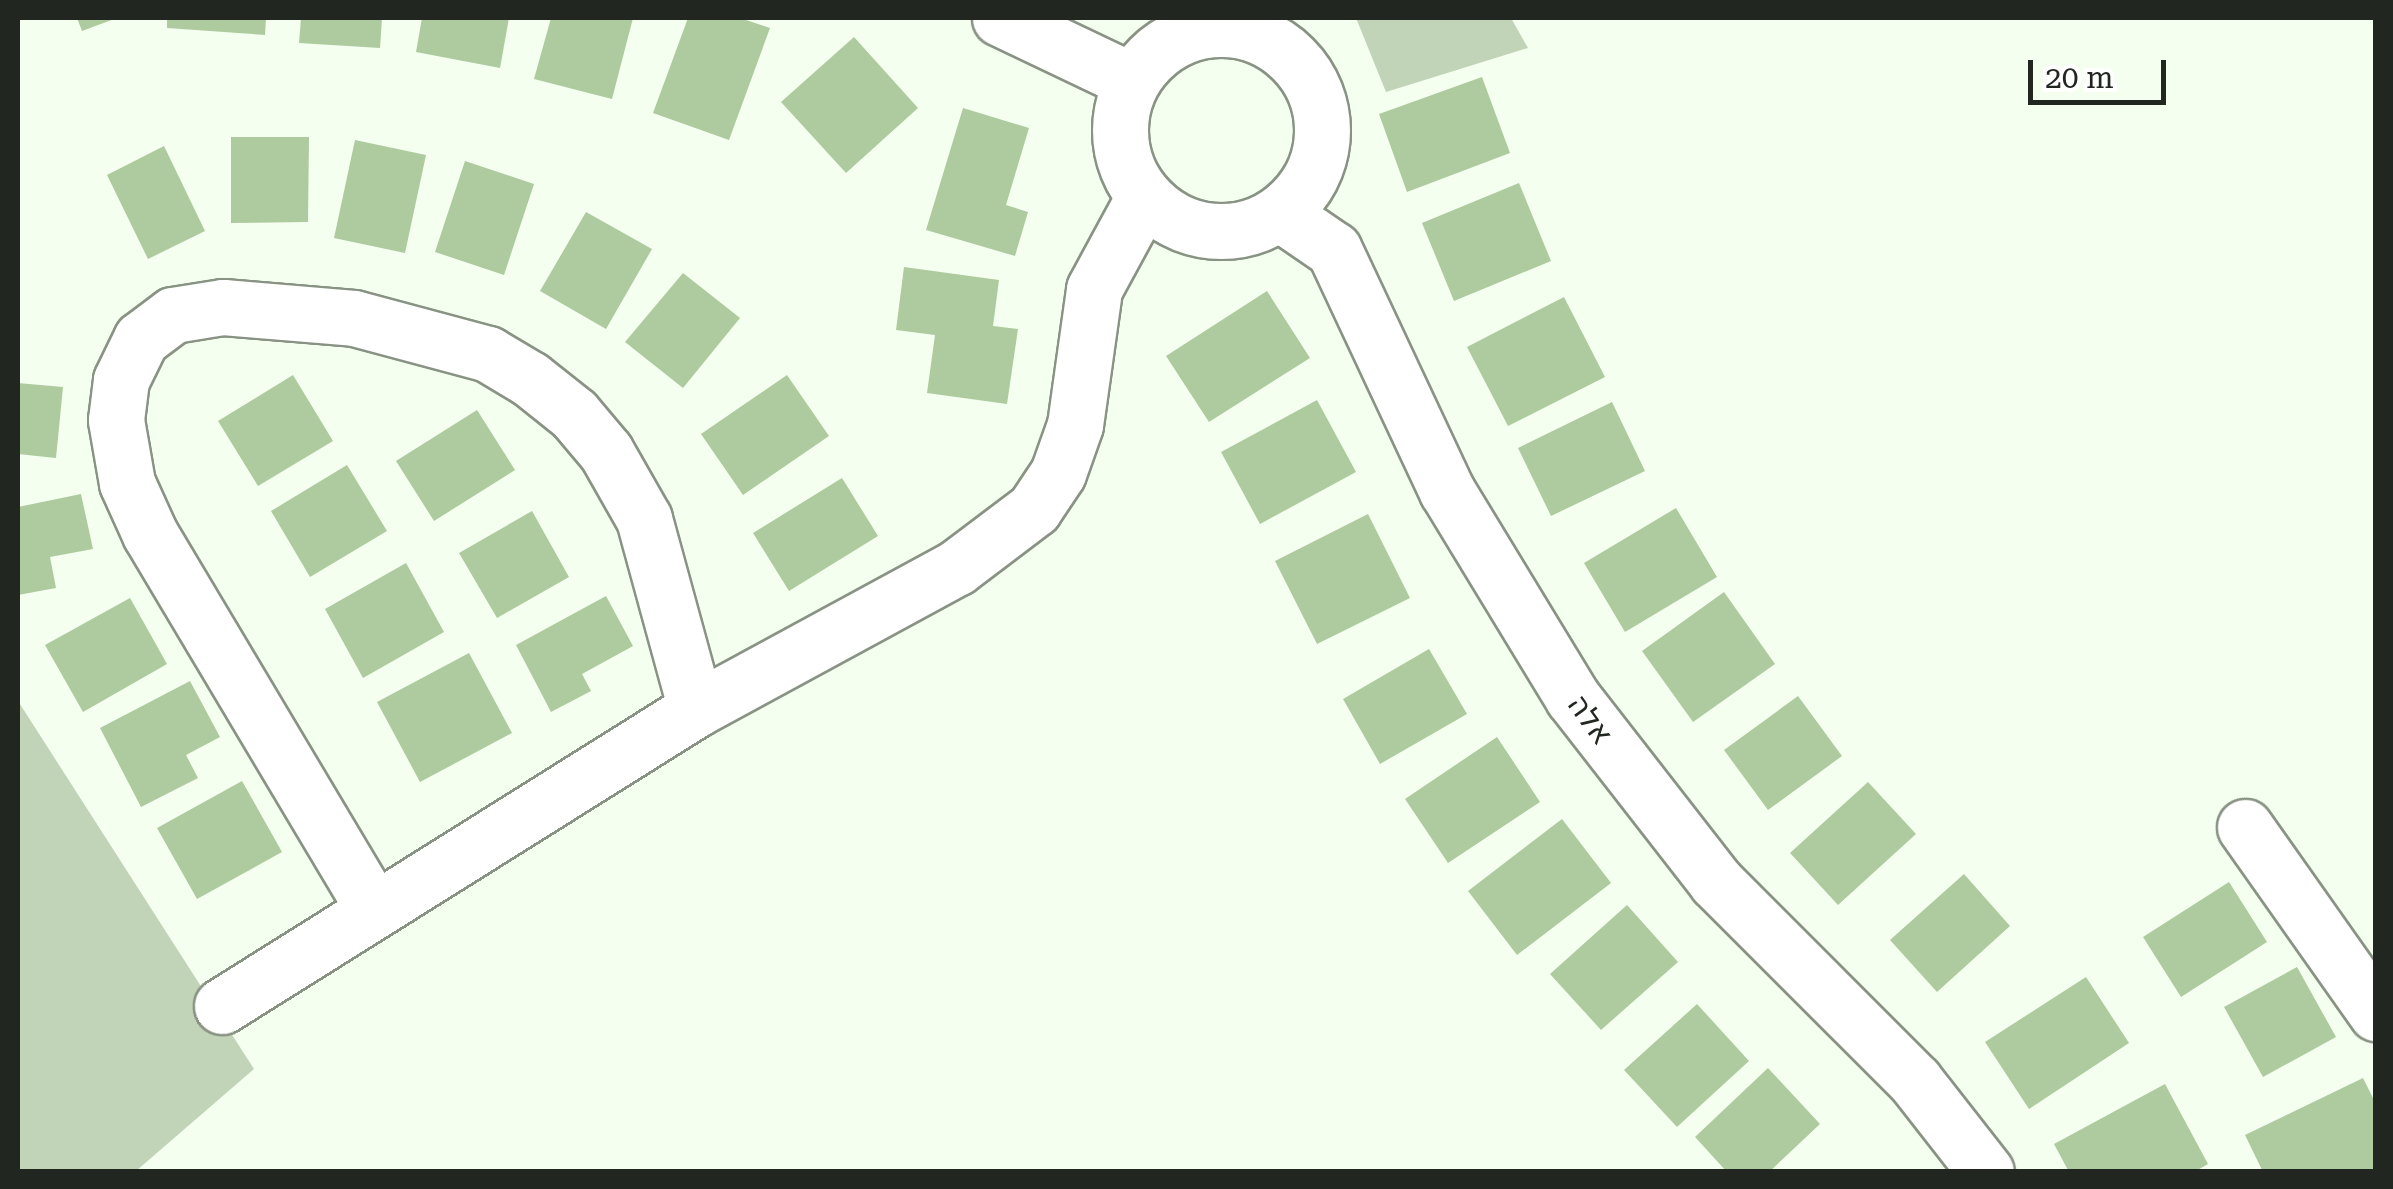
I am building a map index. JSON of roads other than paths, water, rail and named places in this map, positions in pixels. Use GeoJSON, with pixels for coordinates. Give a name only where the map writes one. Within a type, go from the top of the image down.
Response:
{"type":"FeatureCollection","features":[{"type":"Feature","properties":{"kind":"street"},"geometry":{"type":"LineString","coordinates":[[1000,18],[1132,81]]}},
{"type":"Feature","properties":{"kind":"street"},"geometry":{"type":"LineString","coordinates":[[1256,25],[1306,73],[1320,105],[1322,140],[1305,188],[1280,214],[1247,228],[1212,232],[1178,223],[1144,197],[1126,166],[1119,132],[1132,81],[1155,54],[1185,36],[1256,25]]}},
{"type":"Feature","properties":{"kind":"street"},"geometry":{"type":"LineString","coordinates":[[222,1006],[373,908],[696,710],[956,568],[1034,509],[1058,473],[1076,425],[1094,289],[1144,197]]}},
{"type":"Feature","properties":{"kind":"street","name":"אלה"},"geometry":{"type":"LineString","coordinates":[[1280,214],[1334,250],[1456,506],[1519,618],[1614,754],[1716,882],[1915,1081],[1986,1172]]}},
{"type":"Feature","properties":{"kind":"street"},"geometry":{"type":"LineString","coordinates":[[373,908],[150,534],[127,483],[116,420],[120,380],[141,340],[173,315],[222,307],[354,318],[488,354],[530,378],[574,414],[606,452],[644,519],[696,710]]}},
{"type":"Feature","properties":{"kind":"street"},"geometry":{"type":"LineString","coordinates":[[2246,827],[2376,1013]]}}]}
